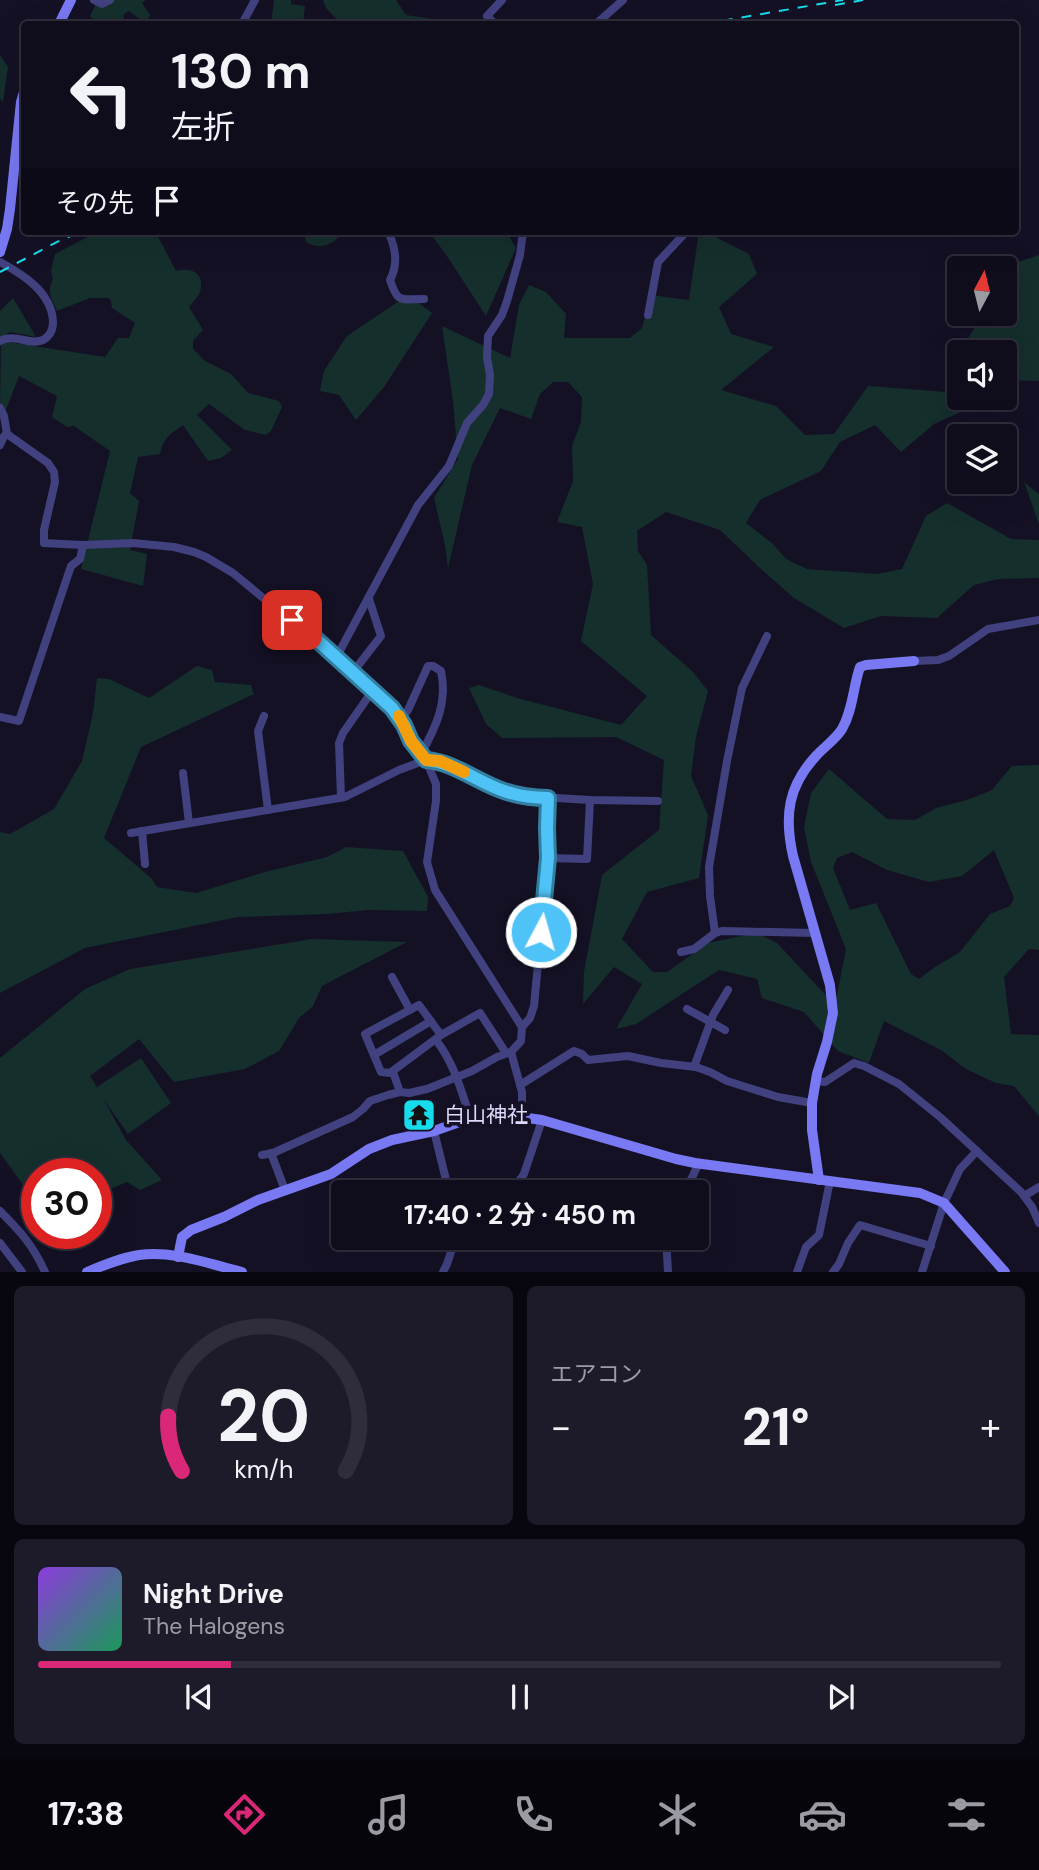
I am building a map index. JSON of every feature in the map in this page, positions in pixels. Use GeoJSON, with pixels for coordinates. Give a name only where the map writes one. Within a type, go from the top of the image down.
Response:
{"type":"FeatureCollection","features":[{"type":"Feature","properties":{"kind":"street"},"geometry":{"type":"LineString","coordinates":[[60,21],[71,0]]}},
{"type":"Feature","properties":{"kind":"street"},"geometry":{"type":"LineString","coordinates":[[94,0],[102,4],[110,0]]}},
{"type":"Feature","properties":{"kind":"street"},"geometry":{"type":"LineString","coordinates":[[244,21],[255,0]]}},
{"type":"Feature","properties":{"kind":"street"},"geometry":{"type":"LineString","coordinates":[[492,21],[487,16],[502,0]]}},
{"type":"Feature","properties":{"kind":"street"},"geometry":{"type":"LineString","coordinates":[[599,21],[623,0]]}},
{"type":"Feature","properties":{"kind":"street"},"geometry":{"type":"LineString","coordinates":[[247,15],[250,21]]}},
{"type":"Feature","properties":{"kind":"street"},"geometry":{"type":"LineString","coordinates":[[0,252],[20,156],[21,100]]}},
{"type":"Feature","properties":{"kind":"street"},"geometry":{"type":"LineString","coordinates":[[390,235],[395,248],[394,272],[390,279],[396,296],[401,299],[424,299]]}},
{"type":"Feature","properties":{"kind":"street"},"geometry":{"type":"LineString","coordinates":[[336,658],[418,505],[449,466],[467,422],[489,394],[488,336],[502,315],[507,301],[520,255],[522,235]]}},
{"type":"Feature","properties":{"kind":"street"},"geometry":{"type":"LineString","coordinates":[[648,315],[658,262],[683,235]]}},
{"type":"Feature","properties":{"kind":"street"},"geometry":{"type":"LineString","coordinates":[[0,262],[24,275],[43,294],[52,314],[53,327],[49,336],[41,341],[31,342],[8,337],[0,341]]}},
{"type":"Feature","properties":{"kind":"street"},"geometry":{"type":"LineString","coordinates":[[0,408],[7,434],[48,463],[54,472],[55,482],[44,530],[44,543],[133,543],[174,548],[206,557],[233,573],[305,629],[392,708],[401,719],[436,784],[427,862],[435,890],[523,1027]]}},
{"type":"Feature","properties":{"kind":"street"},"geometry":{"type":"LineString","coordinates":[[0,445],[7,434]]}},
{"type":"Feature","properties":{"kind":"street"},"geometry":{"type":"LineString","coordinates":[[0,718],[19,720],[71,566],[80,559],[83,545]]}},
{"type":"Feature","properties":{"kind":"street"},"geometry":{"type":"LineString","coordinates":[[353,672],[381,636],[369,599]]}},
{"type":"Feature","properties":{"kind":"street"},"geometry":{"type":"LineString","coordinates":[[797,1272],[806,1247],[819,1235],[824,1180],[812,1130],[812,1103],[833,1013],[830,985],[790,843],[788,811],[794,792],[801,775],[843,728],[860,667],[938,660],[949,656],[988,629],[1039,620]]}},
{"type":"Feature","properties":{"kind":"street"},"geometry":{"type":"LineString","coordinates":[[715,933],[709,896],[709,867],[727,761],[742,688],[767,636]]}},
{"type":"Feature","properties":{"kind":"street"},"geometry":{"type":"LineString","coordinates":[[131,833],[341,797],[399,770],[423,757],[441,713],[441,671],[428,666],[408,710],[401,719]]}},
{"type":"Feature","properties":{"kind":"street"},"geometry":{"type":"LineString","coordinates":[[341,797],[339,743],[373,690]]}},
{"type":"Feature","properties":{"kind":"street"},"geometry":{"type":"LineString","coordinates":[[264,716],[258,731],[268,810]]}},
{"type":"Feature","properties":{"kind":"street"},"geometry":{"type":"LineString","coordinates":[[423,757],[440,761],[504,791],[523,796],[658,801]]}},
{"type":"Feature","properties":{"kind":"street"},"geometry":{"type":"LineString","coordinates":[[183,773],[189,823]]}},
{"type":"Feature","properties":{"kind":"street"},"geometry":{"type":"LineString","coordinates":[[285,1189],[267,1154],[353,1117],[370,1101],[400,1092],[427,1089],[457,1077],[508,1053],[521,1041],[523,1027],[534,1006],[548,858],[548,798]]}},
{"type":"Feature","properties":{"kind":"street"},"geometry":{"type":"LineString","coordinates":[[548,858],[587,859],[590,800]]}},
{"type":"Feature","properties":{"kind":"street"},"geometry":{"type":"LineString","coordinates":[[142,831],[145,864]]}},
{"type":"Feature","properties":{"kind":"street"},"geometry":{"type":"LineString","coordinates":[[681,952],[694,949],[715,933],[722,931],[815,933]]}},
{"type":"Feature","properties":{"kind":"street"},"geometry":{"type":"LineString","coordinates":[[392,976],[410,1010]]}},
{"type":"Feature","properties":{"kind":"street"},"geometry":{"type":"LineString","coordinates":[[694,1067],[711,1022],[728,990]]}},
{"type":"Feature","properties":{"kind":"street"},"geometry":{"type":"LineString","coordinates":[[470,1118],[457,1077],[439,1037],[419,1005],[365,1034],[382,1072],[393,1072],[439,1037],[480,1013],[508,1053],[522,1092],[522,1116]]}},
{"type":"Feature","properties":{"kind":"street"},"geometry":{"type":"LineString","coordinates":[[687,1009],[725,1030]]}},
{"type":"Feature","properties":{"kind":"street"},"geometry":{"type":"LineString","coordinates":[[374,1055],[431,1021]]}},
{"type":"Feature","properties":{"kind":"street"},"geometry":{"type":"LineString","coordinates":[[520,1085],[574,1051],[587,1060],[628,1056],[694,1067],[778,1097],[812,1103]]}},
{"type":"Feature","properties":{"kind":"street"},"geometry":{"type":"LineString","coordinates":[[815,1081],[825,1082],[850,1065],[859,1064],[899,1084],[978,1151],[1024,1196],[1039,1223]]}},
{"type":"Feature","properties":{"kind":"street"},"geometry":{"type":"LineString","coordinates":[[393,1072],[400,1092]]}},
{"type":"Feature","properties":{"kind":"street"},"geometry":{"type":"LineString","coordinates":[[178,1257],[182,1237],[191,1230],[258,1199],[331,1174],[369,1149],[392,1140],[433,1131],[491,1113],[542,1119],[676,1159],[920,1192],[944,1203],[1005,1272]]}},
{"type":"Feature","properties":{"kind":"street"},"geometry":{"type":"LineString","coordinates":[[520,1180],[542,1119]]}},
{"type":"Feature","properties":{"kind":"street"},"geometry":{"type":"LineString","coordinates":[[433,1131],[446,1180]]}},
{"type":"Feature","properties":{"kind":"street"},"geometry":{"type":"LineString","coordinates":[[922,1272],[944,1203],[960,1169],[978,1151]]}},
{"type":"Feature","properties":{"kind":"street"},"geometry":{"type":"LineString","coordinates":[[691,1180],[699,1163]]}},
{"type":"Feature","properties":{"kind":"street"},"geometry":{"type":"LineString","coordinates":[[1024,1196],[1039,1187]]}},
{"type":"Feature","properties":{"kind":"street"},"geometry":{"type":"LineString","coordinates":[[0,1211],[25,1236],[37,1253],[45,1272]]}},
{"type":"Feature","properties":{"kind":"street"},"geometry":{"type":"LineString","coordinates":[[833,1272],[860,1225],[931,1247]]}},
{"type":"Feature","properties":{"kind":"street"},"geometry":{"type":"LineString","coordinates":[[0,1243],[22,1272]]}},
{"type":"Feature","properties":{"kind":"street"},"geometry":{"type":"LineString","coordinates":[[443,1272],[452,1250]]}},
{"type":"Feature","properties":{"kind":"street"},"geometry":{"type":"LineString","coordinates":[[667,1250],[668,1272]]}},
{"type":"Feature","properties":{"kind":"street"},"geometry":{"type":"LineString","coordinates":[[87,1272],[111,1262],[157,1254],[242,1272]]}},
{"type":"Feature","properties":{"kind":"green space"},"geometry":{"type":"Polygon","coordinates":[[[98,0],[145,0],[142,3],[150,15],[146,21],[129,11],[124,14],[123,21],[95,21],[90,16],[98,0]]]}},
{"type":"Feature","properties":{"kind":"green space"},"geometry":{"type":"Polygon","coordinates":[[[274,0],[291,0],[291,4],[305,6],[303,21],[271,21],[274,0]]]}},
{"type":"Feature","properties":{"kind":"green space"},"geometry":{"type":"Polygon","coordinates":[[[323,0],[396,0],[406,15],[440,21],[338,21],[326,8],[323,0]]]}},
{"type":"Feature","properties":{"kind":"green space"},"geometry":{"type":"Polygon","coordinates":[[[0,55],[8,67],[3,102],[0,99],[0,55]]]}},
{"type":"Feature","properties":{"kind":"green space"},"geometry":{"type":"Polygon","coordinates":[[[91,235],[157,235],[176,271],[192,271],[201,280],[200,292],[189,307],[203,330],[193,341],[193,349],[205,361],[231,374],[248,393],[279,401],[282,407],[271,431],[266,435],[245,430],[209,404],[197,415],[232,450],[221,458],[208,461],[183,425],[168,437],[160,454],[138,457],[130,493],[139,501],[130,550],[147,554],[143,586],[81,569],[110,451],[74,426],[67,427],[52,417],[57,396],[19,376],[4,415],[0,405],[1,341],[105,357],[118,338],[129,338],[135,323],[112,308],[109,298],[90,298],[57,311],[50,295],[55,254],[91,235]]]}},
{"type":"Feature","properties":{"kind":"green space"},"geometry":{"type":"Polygon","coordinates":[[[305,235],[341,235],[327,245],[316,246],[306,242],[305,235]]]}},
{"type":"Feature","properties":{"kind":"green space"},"geometry":{"type":"Polygon","coordinates":[[[431,235],[508,235],[516,248],[486,316],[431,235]]]}},
{"type":"Feature","properties":{"kind":"green space"},"geometry":{"type":"Polygon","coordinates":[[[698,235],[712,235],[749,254],[757,274],[719,307],[731,334],[774,347],[721,390],[776,406],[805,435],[834,434],[868,386],[947,391],[947,410],[962,410],[934,424],[901,452],[875,425],[840,442],[821,471],[760,500],[746,523],[773,544],[786,559],[807,569],[877,574],[902,569],[926,516],[947,503],[1011,539],[1039,540],[1039,578],[998,579],[974,585],[937,618],[881,616],[844,628],[794,598],[720,530],[666,512],[637,531],[638,551],[647,565],[651,635],[693,672],[708,691],[696,737],[691,776],[708,815],[699,878],[647,892],[622,939],[653,972],[667,972],[708,943],[756,933],[777,943],[835,1005],[846,949],[811,862],[804,827],[811,793],[829,769],[887,819],[915,820],[936,808],[992,790],[1012,766],[1039,765],[1039,950],[1029,949],[1004,977],[1011,1034],[1039,1035],[1039,1116],[1014,1086],[996,1083],[966,1069],[941,1050],[884,1021],[869,1063],[838,1051],[804,1012],[762,998],[757,979],[719,970],[636,1024],[616,1029],[642,984],[614,967],[583,1004],[584,972],[602,875],[659,830],[664,760],[616,737],[502,738],[486,724],[469,688],[479,685],[517,698],[621,725],[647,696],[581,641],[593,584],[582,527],[557,522],[573,481],[572,446],[581,422],[582,397],[568,382],[553,382],[540,394],[531,419],[500,408],[472,465],[448,568],[434,498],[458,459],[442,326],[510,358],[519,305],[529,285],[546,292],[566,314],[564,338],[630,338],[642,328],[651,295],[689,300],[698,235]],[[994,850],[962,876],[929,882],[887,870],[852,852],[837,858],[833,868],[850,910],[876,903],[911,974],[919,979],[960,952],[990,914],[1010,906],[1014,898],[994,850]]]}},
{"type":"Feature","properties":{"kind":"green space"},"geometry":{"type":"Polygon","coordinates":[[[1039,255],[1039,381],[1017,380],[1017,340],[967,340],[978,326],[1017,326],[1017,262],[1039,255]]]}},
{"type":"Feature","properties":{"kind":"green space"},"geometry":{"type":"Polygon","coordinates":[[[408,295],[432,313],[384,387],[356,420],[339,395],[320,391],[324,371],[347,336],[408,295]]]}},
{"type":"Feature","properties":{"kind":"green space"},"geometry":{"type":"Polygon","coordinates":[[[13,298],[36,337],[10,332],[0,339],[0,311],[13,298]]]}},
{"type":"Feature","properties":{"kind":"green space"},"geometry":{"type":"Polygon","coordinates":[[[1024,482],[1039,494],[1039,524],[1024,482]]]}},
{"type":"Feature","properties":{"kind":"green space"},"geometry":{"type":"Polygon","coordinates":[[[197,666],[212,670],[215,682],[251,685],[254,694],[141,747],[104,838],[151,878],[157,887],[196,893],[327,857],[346,847],[403,851],[428,897],[427,911],[368,910],[238,917],[85,948],[0,993],[0,832],[10,834],[54,809],[82,761],[93,713],[97,678],[109,679],[149,698],[197,666]]]}},
{"type":"Feature","properties":{"kind":"green space"},"geometry":{"type":"Polygon","coordinates":[[[312,939],[407,942],[322,986],[313,1006],[299,1018],[279,1051],[245,1069],[174,1082],[139,1039],[90,1076],[97,1087],[141,1058],[171,1103],[128,1134],[104,1100],[126,1140],[162,1180],[140,1190],[127,1182],[112,1188],[112,1158],[21,1158],[21,1182],[0,1153],[0,1058],[85,989],[130,969],[312,939]]]}},
{"type":"Feature","properties":{"kind":"railway"},"geometry":{"type":"LineString","coordinates":[[721,21],[843,0]]}},
{"type":"Feature","properties":{"kind":"railway"},"geometry":{"type":"LineString","coordinates":[[835,5],[863,0]]}},
{"type":"Feature","properties":{"kind":"railway"},"geometry":{"type":"LineString","coordinates":[[0,272],[73,235]]}},
{"type":"Feature","properties":{"kind":"slow traffic"},"geometry":{"type":"LineString","coordinates":[[399,716],[411,741],[426,760],[440,761],[464,772]]}},
{"type":"Feature","properties":{"kind":"place","name":"白山神社"},"geometry":{"type":"Point","coordinates":[419,1115]}},
{"type":"Feature","properties":{"kind":"route"},"geometry":{"type":"LineString","coordinates":[[292,620],[398,714],[411,741],[426,760],[440,761],[504,791],[548,798],[548,858],[541,932]]}}]}
